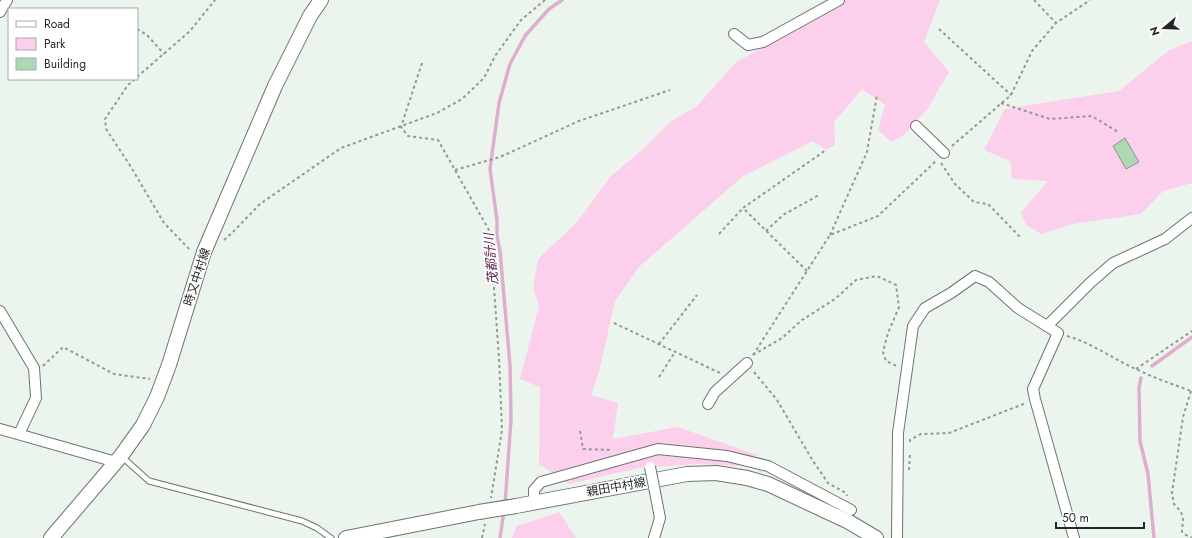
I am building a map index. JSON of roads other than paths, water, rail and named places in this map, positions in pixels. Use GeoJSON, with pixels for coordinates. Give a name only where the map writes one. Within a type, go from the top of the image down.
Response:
{"type":"FeatureCollection","features":[{"type":"Feature","properties":{"kind":"main road","name":"時又中村線"},"geometry":{"type":"LineString","coordinates":[[53,537],[118,459],[143,425],[157,398],[202,257],[275,86],[310,16],[321,0]]}},
{"type":"Feature","properties":{"kind":"main road","name":"親田中村線"},"geometry":{"type":"LineString","coordinates":[[346,538],[482,518],[516,506],[534,502],[686,474],[716,473],[747,478],[768,484],[849,522],[876,538]]}},
{"type":"Feature","properties":{"kind":"street"},"geometry":{"type":"LineString","coordinates":[[0,12],[7,0]]}},
{"type":"Feature","properties":{"kind":"street"},"geometry":{"type":"LineString","coordinates":[[734,34],[748,45],[763,42],[839,0]]}},
{"type":"Feature","properties":{"kind":"street"},"geometry":{"type":"LineString","coordinates":[[916,126],[941,156]]}},
{"type":"Feature","properties":{"kind":"street"},"geometry":{"type":"LineString","coordinates":[[1046,326],[1113,263],[1165,239],[1192,218]]}},
{"type":"Feature","properties":{"kind":"street"},"geometry":{"type":"LineString","coordinates":[[897,538],[898,433],[913,326],[925,308],[951,293],[975,276],[990,282],[1018,308],[1058,333],[1033,389],[1074,538]]}},
{"type":"Feature","properties":{"kind":"street"},"geometry":{"type":"LineString","coordinates":[[0,311],[34,368],[36,398],[18,434]]}},
{"type":"Feature","properties":{"kind":"street"},"geometry":{"type":"LineString","coordinates":[[708,404],[715,392],[750,360]]}},
{"type":"Feature","properties":{"kind":"street"},"geometry":{"type":"LineString","coordinates":[[0,429],[118,459]]}},
{"type":"Feature","properties":{"kind":"street"},"geometry":{"type":"LineString","coordinates":[[534,502],[534,490],[541,482],[658,449],[727,456],[768,466],[851,510]]}},
{"type":"Feature","properties":{"kind":"street"},"geometry":{"type":"LineString","coordinates":[[647,451],[660,518],[654,538]]}},
{"type":"Feature","properties":{"kind":"lane"},"geometry":{"type":"LineString","coordinates":[[118,459],[149,481],[302,521],[317,528],[331,538]]}},
{"type":"Feature","properties":{"kind":"waterway","name":"茂都計川"},"geometry":{"type":"LineString","coordinates":[[505,505],[511,419],[510,365],[500,251],[497,236],[497,220],[490,169],[499,103],[510,64],[525,36],[549,9],[562,0]]}},
{"type":"Feature","properties":{"kind":"waterway"},"geometry":{"type":"LineString","coordinates":[[1152,366],[1192,337]]}},
{"type":"Feature","properties":{"kind":"waterway"},"geometry":{"type":"LineString","coordinates":[[1141,378],[1139,388],[1140,441],[1148,474],[1154,538]]}},
{"type":"Feature","properties":{"kind":"waterway","name":"茂都計川"},"geometry":{"type":"LineString","coordinates":[[500,538],[504,511]]}}]}
